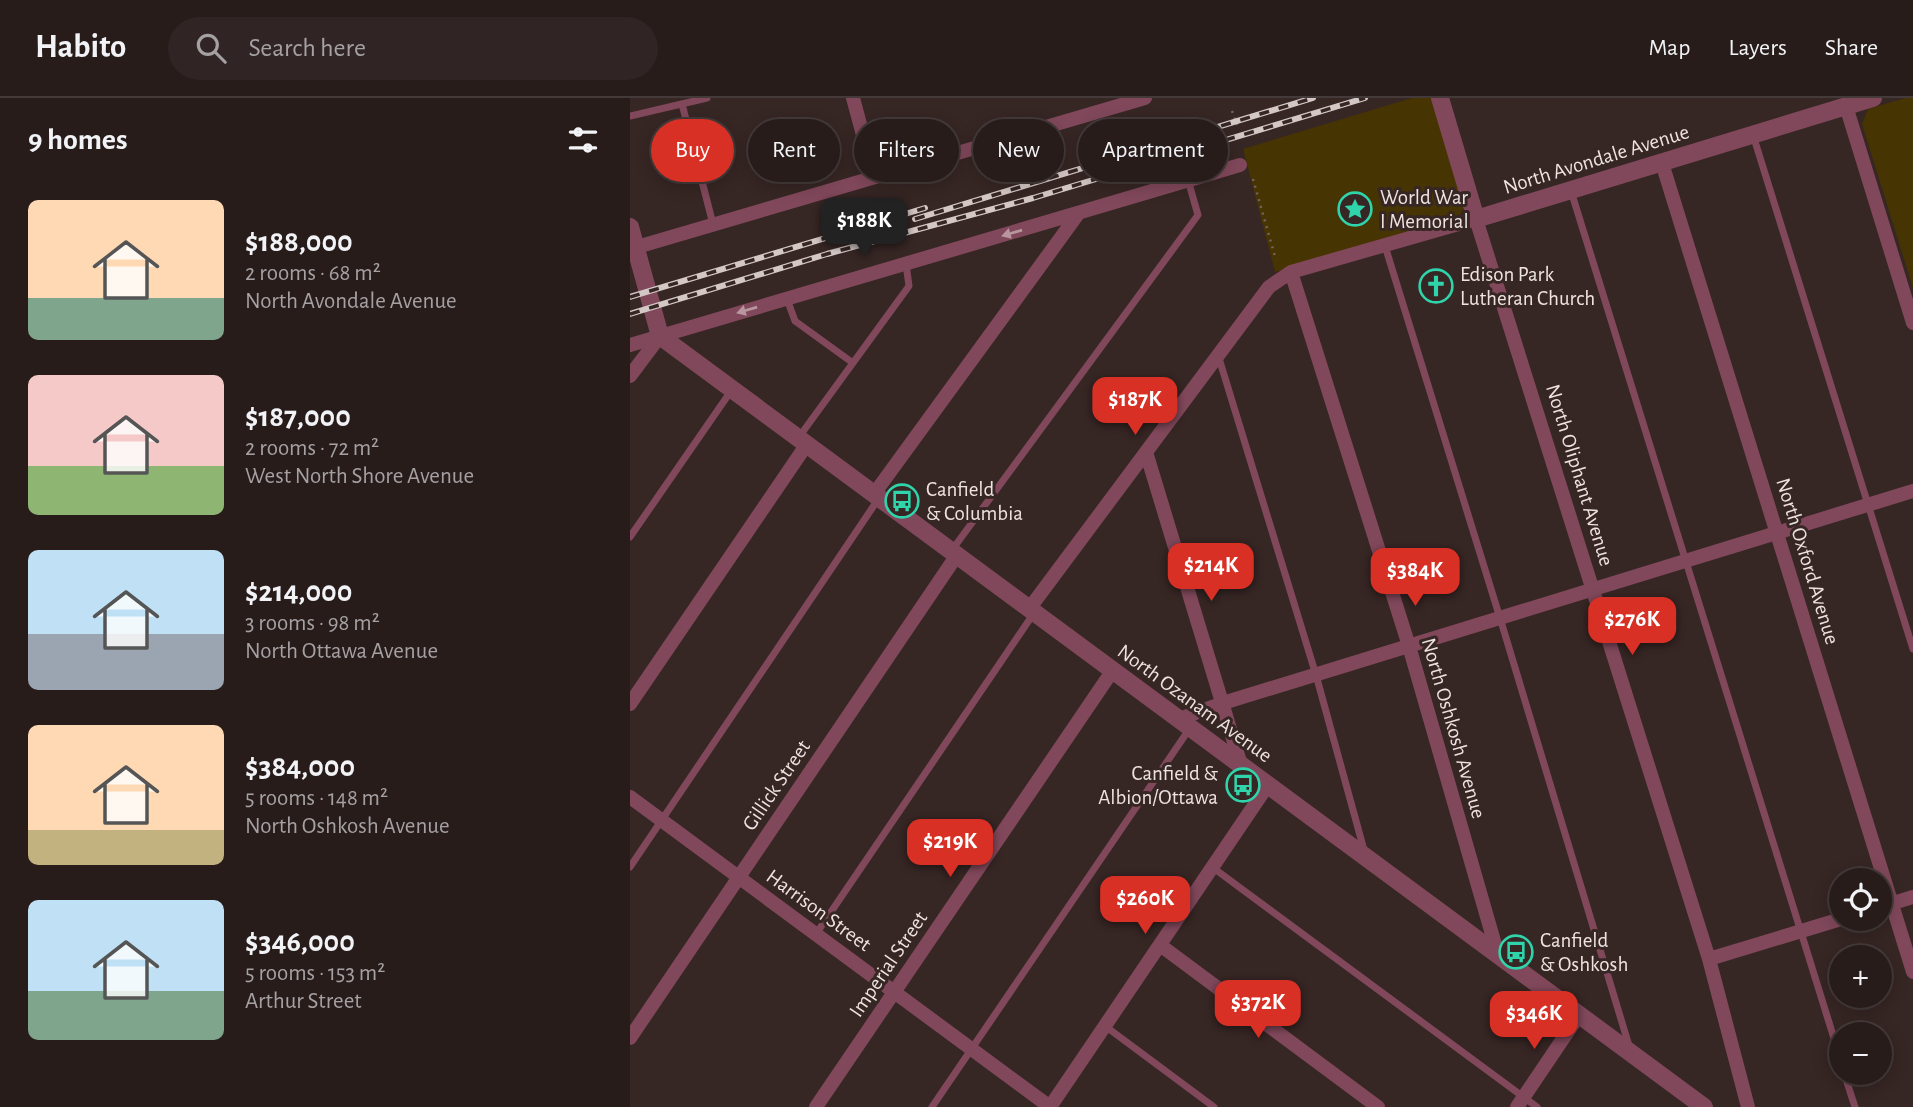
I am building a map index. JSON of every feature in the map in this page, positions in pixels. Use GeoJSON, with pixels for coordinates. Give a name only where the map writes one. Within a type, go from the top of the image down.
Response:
{"type":"FeatureCollection","features":[{"type":"Feature","properties":{"kind":"street"},"geometry":{"type":"LineString","coordinates":[[853,98],[859,119]]}},
{"type":"Feature","properties":{"kind":"street"},"geometry":{"type":"LineString","coordinates":[[959,152],[1145,98]]}},
{"type":"Feature","properties":{"kind":"street","name":"North Oliphant Avenue"},"geometry":{"type":"LineString","coordinates":[[1440,98],[1709,959],[1748,1107]]}},
{"type":"Feature","properties":{"kind":"street","name":"North Avondale Avenue"},"geometry":{"type":"LineString","coordinates":[[1292,272],[1571,191],[1753,135],[1838,105],[1872,98]]}},
{"type":"Feature","properties":{"kind":"street"},"geometry":{"type":"LineString","coordinates":[[1838,105],[1913,323]]}},
{"type":"Feature","properties":{"kind":"street","name":"North Oxford Avenue"},"geometry":{"type":"LineString","coordinates":[[1662,163],[1777,533],[1875,868]]}},
{"type":"Feature","properties":{"kind":"street"},"geometry":{"type":"LineString","coordinates":[[1228,168],[1240,165]]}},
{"type":"Feature","properties":{"kind":"street"},"geometry":{"type":"LineString","coordinates":[[633,248],[854,182]]}},
{"type":"Feature","properties":{"kind":"street"},"geometry":{"type":"LineString","coordinates":[[630,345],[1181,182]]}},
{"type":"Feature","properties":{"kind":"street"},"geometry":{"type":"LineString","coordinates":[[877,496],[1077,214]]}},
{"type":"Feature","properties":{"kind":"street"},"geometry":{"type":"LineString","coordinates":[[630,228],[633,248],[660,335]]}},
{"type":"Feature","properties":{"kind":"street"},"geometry":{"type":"LineString","coordinates":[[1032,610],[1269,286],[1292,272]]}},
{"type":"Feature","properties":{"kind":"street","name":"North Oshkosh Avenue"},"geometry":{"type":"LineString","coordinates":[[1292,272],[1409,646],[1498,955]]}},
{"type":"Feature","properties":{"kind":"street"},"geometry":{"type":"LineString","coordinates":[[630,376],[660,335]]}},
{"type":"Feature","properties":{"kind":"street","name":"North Ozanam Avenue"},"geometry":{"type":"LineString","coordinates":[[660,335],[1704,1107]]}},
{"type":"Feature","properties":{"kind":"street"},"geometry":{"type":"LineString","coordinates":[[630,704],[803,441]]}},
{"type":"Feature","properties":{"kind":"street"},"geometry":{"type":"LineString","coordinates":[[1146,452],[1241,765]]}},
{"type":"Feature","properties":{"kind":"street"},"geometry":{"type":"LineString","coordinates":[[1184,723],[1223,703],[1913,491]]}},
{"type":"Feature","properties":{"kind":"street","name":"Gillick Street"},"geometry":{"type":"LineString","coordinates":[[630,1038],[954,553]]}},
{"type":"Feature","properties":{"kind":"street","name":"Imperial Street"},"geometry":{"type":"LineString","coordinates":[[816,1107],[1113,670]]}},
{"type":"Feature","properties":{"kind":"street"},"geometry":{"type":"LineString","coordinates":[[1050,1107],[1268,785]]}},
{"type":"Feature","properties":{"kind":"street","name":"Harrison Street"},"geometry":{"type":"LineString","coordinates":[[630,797],[1050,1107]]}},
{"type":"Feature","properties":{"kind":"street"},"geometry":{"type":"LineString","coordinates":[[1892,903],[1913,897]]}},
{"type":"Feature","properties":{"kind":"street","name":"North Oxford Avenue"},"geometry":{"type":"LineString","coordinates":[[1892,920],[1913,972]]}},
{"type":"Feature","properties":{"kind":"street"},"geometry":{"type":"LineString","coordinates":[[1709,959],[1829,923]]}},
{"type":"Feature","properties":{"kind":"street"},"geometry":{"type":"LineString","coordinates":[[1160,945],[1378,1107]]}},
{"type":"Feature","properties":{"kind":"street"},"geometry":{"type":"LineString","coordinates":[[1520,1102],[1579,1015]]}},
{"type":"Feature","properties":{"kind":"lane"},"geometry":{"type":"LineString","coordinates":[[630,116],[707,98]]}},
{"type":"Feature","properties":{"kind":"lane"},"geometry":{"type":"LineString","coordinates":[[682,104],[713,224]]}},
{"type":"Feature","properties":{"kind":"lane"},"geometry":{"type":"LineString","coordinates":[[1753,135],[1913,649]]}},
{"type":"Feature","properties":{"kind":"lane"},"geometry":{"type":"LineString","coordinates":[[954,553],[1198,215],[1189,182]]}},
{"type":"Feature","properties":{"kind":"lane"},"geometry":{"type":"LineString","coordinates":[[1571,191],[1829,1022]]}},
{"type":"Feature","properties":{"kind":"lane"},"geometry":{"type":"LineString","coordinates":[[1385,246],[1631,1053]]}},
{"type":"Feature","properties":{"kind":"lane"},"geometry":{"type":"LineString","coordinates":[[803,441],[853,363],[909,286],[906,264]]}},
{"type":"Feature","properties":{"kind":"lane"},"geometry":{"type":"LineString","coordinates":[[787,299],[795,321],[853,363]]}},
{"type":"Feature","properties":{"kind":"lane"},"geometry":{"type":"LineString","coordinates":[[1218,355],[1316,675],[1366,857]]}},
{"type":"Feature","properties":{"kind":"lane"},"geometry":{"type":"LineString","coordinates":[[630,537],[732,389]]}},
{"type":"Feature","properties":{"kind":"lane"},"geometry":{"type":"LineString","coordinates":[[630,867],[877,496]]}},
{"type":"Feature","properties":{"kind":"lane"},"geometry":{"type":"LineString","coordinates":[[816,934],[1032,610]]}},
{"type":"Feature","properties":{"kind":"lane"},"geometry":{"type":"LineString","coordinates":[[932,1107],[1184,723]]}},
{"type":"Feature","properties":{"kind":"lane"},"geometry":{"type":"LineString","coordinates":[[1212,867],[1520,1102],[1537,1107]]}},
{"type":"Feature","properties":{"kind":"lane"},"geometry":{"type":"LineString","coordinates":[[1104,1026],[1214,1107]]}},
{"type":"Feature","properties":{"kind":"lane"},"geometry":{"type":"LineString","coordinates":[[1848,1085],[1855,1107]]}},
{"type":"Feature","properties":{"kind":"path"},"geometry":{"type":"LineString","coordinates":[[1232,111],[1237,125]]}},
{"type":"Feature","properties":{"kind":"path"},"geometry":{"type":"LineString","coordinates":[[1253,179],[1276,260]]}},
{"type":"Feature","properties":{"kind":"shaded area"},"geometry":{"type":"Polygon","coordinates":[[[1412,98],[1432,98],[1464,206],[1460,216],[1275,272],[1243,149],[1412,98]]]}},
{"type":"Feature","properties":{"kind":"shaded area"},"geometry":{"type":"Polygon","coordinates":[[[1913,98],[1913,288],[1862,124],[1868,109],[1913,98]]]}},
{"type":"Feature","properties":{"kind":"railway"},"geometry":{"type":"LineString","coordinates":[[915,219],[1313,98]]}},
{"type":"Feature","properties":{"kind":"railway"},"geometry":{"type":"LineString","coordinates":[[630,314],[827,254],[1033,198],[1365,98]]}},
{"type":"Feature","properties":{"kind":"railway"},"geometry":{"type":"LineString","coordinates":[[630,297],[925,208]]}},
{"type":"Feature","properties":{"kind":"place","name":"World War I Memorial"},"geometry":{"type":"Point","coordinates":[1355,209]}},
{"type":"Feature","properties":{"kind":"place","name":"Edison Park Lutheran Church"},"geometry":{"type":"Point","coordinates":[1436,286]}},
{"type":"Feature","properties":{"kind":"place","name":"Canfield & Columbia"},"geometry":{"type":"Point","coordinates":[902,501]}},
{"type":"Feature","properties":{"kind":"place","name":"Canfield & Albion/Ottawa"},"geometry":{"type":"Point","coordinates":[1243,785]}},
{"type":"Feature","properties":{"kind":"place","name":"Canfield & Oshkosh"},"geometry":{"type":"Point","coordinates":[1516,952]}}]}
